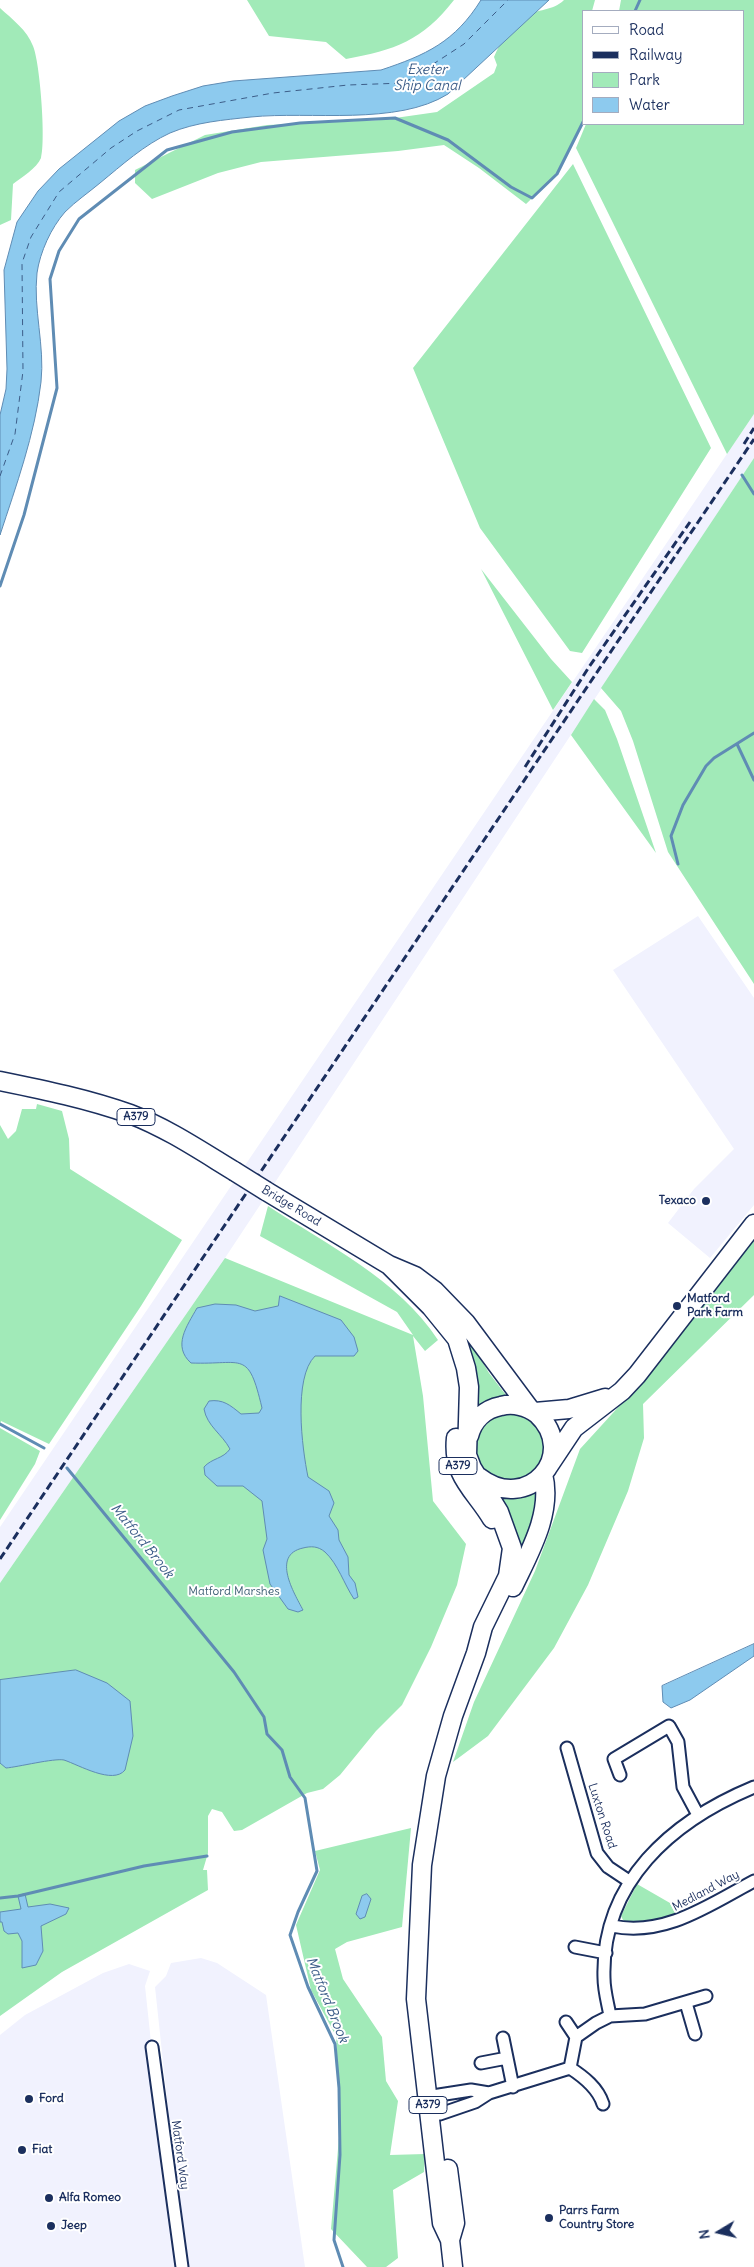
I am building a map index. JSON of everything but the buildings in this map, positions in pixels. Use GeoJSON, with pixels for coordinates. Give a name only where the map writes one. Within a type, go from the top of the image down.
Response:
{"type":"FeatureCollection","features":[{"type":"Feature","properties":{"kind":"main road","name":"Bridge Road"},"geometry":{"type":"LineString","coordinates":[[0,1081],[78,1098],[131,1115],[185,1141],[389,1265],[416,1276],[446,1300],[466,1323],[532,1411]]}},
{"type":"Feature","properties":{"kind":"main road","name":"A379"},"geometry":{"type":"LineString","coordinates":[[479,1477],[490,1485],[510,1490],[527,1487],[545,1471],[574,1428],[622,1390],[660,1345],[754,1224]]}},
{"type":"Feature","properties":{"kind":"main road","name":"A379"},"geometry":{"type":"LineString","coordinates":[[389,1265],[431,1307],[457,1339],[466,1368],[470,1399],[468,1455],[472,1468],[499,1512],[512,1548],[508,1576],[483,1627],[476,1654],[453,1716],[432,1795],[418,1912],[419,1968],[427,1998],[432,2096],[455,2223],[450,2240],[453,2267]]}},
{"type":"Feature","properties":{"kind":"main road","name":"A379"},"geometry":{"type":"LineString","coordinates":[[443,1324],[457,1358],[461,1380],[456,1442],[457,1464],[467,1485],[490,1516],[504,1545],[504,1573],[497,1598]]}},
{"type":"Feature","properties":{"kind":"main road","name":"A379"},"geometry":{"type":"LineString","coordinates":[[467,1441],[476,1421],[490,1409],[506,1404],[532,1411],[569,1409],[589,1404],[622,1390]]}},
{"type":"Feature","properties":{"kind":"main road","name":"A379"},"geometry":{"type":"LineString","coordinates":[[476,1654],[492,1630],[539,1526],[546,1500],[545,1471],[552,1451],[552,1440],[544,1421],[532,1411]]}},
{"type":"Feature","properties":{"kind":"street"},"geometry":{"type":"LineString","coordinates":[[620,1775],[614,1759],[674,1722],[683,1787],[698,1815]]}},
{"type":"Feature","properties":{"kind":"street","name":"Luxton Road"},"geometry":{"type":"LineString","coordinates":[[567,1748],[597,1852],[608,1867],[629,1881]]}},
{"type":"Feature","properties":{"kind":"street"},"geometry":{"type":"LineString","coordinates":[[610,2016],[604,1979],[606,1953],[612,1926],[629,1881],[654,1851],[698,1815],[754,1787]]}},
{"type":"Feature","properties":{"kind":"street","name":"Medland Way"},"geometry":{"type":"LineString","coordinates":[[612,1926],[650,1928],[674,1923],[754,1881]]}},
{"type":"Feature","properties":{"kind":"street"},"geometry":{"type":"LineString","coordinates":[[575,1947],[606,1953]]}},
{"type":"Feature","properties":{"kind":"street"},"geometry":{"type":"LineString","coordinates":[[570,2068],[576,2037],[596,2023],[610,2016],[645,2014],[706,1996]]}},
{"type":"Feature","properties":{"kind":"street"},"geometry":{"type":"LineString","coordinates":[[686,2003],[695,2034]]}},
{"type":"Feature","properties":{"kind":"street"},"geometry":{"type":"LineString","coordinates":[[566,2022],[576,2037]]}},
{"type":"Feature","properties":{"kind":"street"},"geometry":{"type":"LineString","coordinates":[[503,2038],[513,2087]]}},
{"type":"Feature","properties":{"kind":"street","name":"Matford Way"},"geometry":{"type":"LineString","coordinates":[[152,2048],[182,2267]]}},
{"type":"Feature","properties":{"kind":"street"},"geometry":{"type":"LineString","coordinates":[[481,2063],[507,2058]]}},
{"type":"Feature","properties":{"kind":"street"},"geometry":{"type":"LineString","coordinates":[[435,2114],[474,2102],[489,2093],[570,2068]]}},
{"type":"Feature","properties":{"kind":"street"},"geometry":{"type":"LineString","coordinates":[[570,2068],[582,2076],[595,2089],[603,2104]]}},
{"type":"Feature","properties":{"kind":"street"},"geometry":{"type":"LineString","coordinates":[[432,2096],[471,2090],[489,2093]]}},
{"type":"Feature","properties":{"kind":"shaded area"},"geometry":{"type":"Polygon","coordinates":[[[754,414],[754,458],[225,1258],[0,1583],[0,1527],[754,414]]]}},
{"type":"Feature","properties":{"kind":"shaded area"},"geometry":{"type":"Polygon","coordinates":[[[698,916],[754,998],[754,1205],[710,1258],[668,1223],[694,1189],[734,1149],[613,970],[698,916]]]}},
{"type":"Feature","properties":{"kind":"shaded area"},"geometry":{"type":"Polygon","coordinates":[[[201,1958],[217,1963],[266,1995],[305,2267],[185,2267],[155,1987],[166,1976],[171,1963],[201,1958]]]}},
{"type":"Feature","properties":{"kind":"shaded area"},"geometry":{"type":"Polygon","coordinates":[[[129,1964],[150,1971],[145,1986],[175,2267],[0,2267],[0,2035],[25,2015],[103,1973],[129,1964]]]}},
{"type":"Feature","properties":{"kind":"green space"},"geometry":{"type":"Polygon","coordinates":[[[247,0],[454,0],[431,25],[419,34],[379,52],[346,59],[326,42],[269,36],[247,0]]]}},
{"type":"Feature","properties":{"kind":"green space"},"geometry":{"type":"Polygon","coordinates":[[[564,0],[595,0],[592,10],[582,10],[582,124],[557,174],[526,204],[479,168],[444,145],[398,151],[261,162],[218,173],[152,199],[135,183],[135,170],[205,135],[267,125],[381,120],[437,112],[494,73],[497,65],[494,57],[506,34],[514,24],[525,16],[560,4],[564,0]]]}},
{"type":"Feature","properties":{"kind":"green space"},"geometry":{"type":"Polygon","coordinates":[[[621,0],[754,0],[754,414],[727,454],[576,148],[586,125],[744,125],[744,10],[619,10],[621,0]]]}},
{"type":"Feature","properties":{"kind":"green space"},"geometry":{"type":"Polygon","coordinates":[[[0,8],[23,30],[33,46],[40,84],[43,136],[41,158],[32,169],[13,184],[11,220],[0,225],[0,8]]]}},
{"type":"Feature","properties":{"kind":"green space"},"geometry":{"type":"Polygon","coordinates":[[[573,164],[711,448],[582,653],[570,651],[480,528],[413,368],[573,164]]]}},
{"type":"Feature","properties":{"kind":"green space"},"geometry":{"type":"Polygon","coordinates":[[[754,458],[754,984],[668,852],[633,741],[621,711],[601,688],[754,458]]]}},
{"type":"Feature","properties":{"kind":"green space"},"geometry":{"type":"Polygon","coordinates":[[[481,569],[551,659],[572,682],[553,710],[481,569]]]}},
{"type":"Feature","properties":{"kind":"green space"},"geometry":{"type":"Polygon","coordinates":[[[594,699],[605,710],[617,739],[656,853],[571,735],[594,699]]]}},
{"type":"Feature","properties":{"kind":"green space"},"geometry":{"type":"Polygon","coordinates":[[[37,1104],[62,1111],[69,1139],[70,1169],[182,1240],[141,1306],[49,1444],[1,1421],[0,1425],[0,1125],[8,1139],[16,1131],[22,1109],[36,1109],[37,1104]]]}},
{"type":"Feature","properties":{"kind":"green space","name":"Matford Marshes"},"geometry":{"type":"Polygon","coordinates":[[[268,1206],[337,1249],[382,1281],[422,1318],[438,1340],[425,1351],[413,1336],[423,1396],[433,1501],[466,1544],[457,1585],[431,1647],[402,1705],[376,1731],[340,1775],[323,1789],[307,1793],[242,1830],[234,1831],[222,1812],[212,1809],[208,1816],[208,1853],[203,1870],[207,1870],[208,1890],[62,1972],[0,2016],[0,1583],[225,1258],[413,1335],[397,1312],[260,1236],[268,1206]]]}},
{"type":"Feature","properties":{"kind":"green space"},"geometry":{"type":"Polygon","coordinates":[[[754,1239],[754,1295],[643,1404],[644,1438],[628,1491],[588,1585],[554,1648],[488,1736],[453,1762],[474,1702],[535,1571],[580,1449],[643,1380],[754,1239]]]}},
{"type":"Feature","properties":{"kind":"green space"},"geometry":{"type":"Polygon","coordinates":[[[464,1331],[489,1373],[509,1399],[476,1410],[464,1331]]]}},
{"type":"Feature","properties":{"kind":"green space"},"geometry":{"type":"Polygon","coordinates":[[[509,1412],[529,1418],[539,1428],[545,1448],[539,1468],[529,1478],[509,1484],[489,1478],[479,1468],[473,1448],[479,1428],[489,1418],[509,1412]]]}},
{"type":"Feature","properties":{"kind":"green space"},"geometry":{"type":"Polygon","coordinates":[[[0,1428],[40,1451],[35,1464],[0,1520],[0,1428]]]}},
{"type":"Feature","properties":{"kind":"green space"},"geometry":{"type":"Polygon","coordinates":[[[536,1489],[536,1513],[519,1558],[494,1495],[516,1496],[536,1489]]]}},
{"type":"Feature","properties":{"kind":"green space"},"geometry":{"type":"Polygon","coordinates":[[[411,1828],[402,1927],[347,1942],[335,1949],[343,1979],[382,2037],[386,2081],[398,2101],[390,2155],[425,2154],[424,2172],[393,2190],[398,2258],[386,2267],[367,2267],[331,2229],[340,2126],[336,2036],[311,1990],[296,1925],[320,1870],[315,1851],[411,1828]]]}},
{"type":"Feature","properties":{"kind":"green space"},"geometry":{"type":"Polygon","coordinates":[[[637,1884],[670,1903],[677,1917],[629,1924],[623,1920],[621,1916],[637,1884]]]}},
{"type":"Feature","properties":{"kind":"water","name":"Exeter Ship Canal"},"geometry":{"type":"Polygon","coordinates":[[[481,0],[549,0],[448,94],[427,104],[379,114],[251,117],[210,122],[180,129],[142,149],[65,212],[51,233],[38,265],[36,300],[42,355],[41,382],[30,440],[0,535],[0,415],[6,389],[7,369],[4,270],[17,222],[38,191],[59,169],[119,121],[145,106],[203,86],[233,81],[381,70],[412,59],[450,37],[461,27],[481,0]]]}},
{"type":"Feature","properties":{"kind":"water"},"geometry":{"type":"Polygon","coordinates":[[[280,1296],[341,1320],[354,1337],[358,1351],[354,1356],[315,1356],[308,1366],[304,1380],[301,1414],[303,1449],[308,1477],[329,1491],[334,1503],[329,1516],[338,1530],[339,1540],[348,1557],[349,1575],[355,1583],[358,1597],[354,1599],[337,1568],[325,1552],[314,1547],[303,1548],[293,1552],[288,1558],[287,1566],[291,1585],[303,1610],[298,1612],[288,1609],[270,1584],[263,1550],[267,1539],[262,1501],[243,1486],[217,1486],[205,1475],[204,1467],[224,1455],[230,1449],[211,1425],[204,1409],[209,1401],[218,1401],[230,1405],[241,1414],[259,1413],[262,1408],[252,1376],[247,1368],[241,1364],[191,1363],[185,1356],[182,1343],[186,1329],[197,1308],[215,1304],[236,1305],[255,1311],[278,1306],[280,1296]]]}},
{"type":"Feature","properties":{"kind":"water"},"geometry":{"type":"Polygon","coordinates":[[[754,1644],[754,1656],[690,1700],[671,1708],[663,1702],[662,1686],[754,1644]]]}},
{"type":"Feature","properties":{"kind":"water"},"geometry":{"type":"Polygon","coordinates":[[[76,1670],[107,1683],[130,1701],[133,1736],[125,1770],[120,1774],[104,1775],[64,1760],[44,1761],[6,1768],[0,1763],[0,1680],[76,1670]]]}},
{"type":"Feature","properties":{"kind":"water"},"geometry":{"type":"Polygon","coordinates":[[[25,1894],[28,1907],[50,1904],[69,1908],[66,1914],[41,1926],[43,1951],[36,1965],[22,1968],[22,1941],[18,1933],[8,1934],[4,1931],[2,1922],[0,1922],[0,1912],[21,1909],[18,1896],[25,1894]]]}},
{"type":"Feature","properties":{"kind":"water"},"geometry":{"type":"Polygon","coordinates":[[[367,1894],[371,1899],[365,1917],[360,1919],[356,1914],[362,1896],[367,1894]]]}},
{"type":"Feature","properties":{"kind":"waterway"},"geometry":{"type":"LineString","coordinates":[[635,10],[640,0]]}},
{"type":"Feature","properties":{"kind":"waterway"},"geometry":{"type":"LineString","coordinates":[[0,586],[24,515],[57,388],[50,279],[59,251],[79,219],[167,150],[232,132],[300,123],[395,118],[448,140],[511,187],[532,198],[557,174],[582,124]]}},
{"type":"Feature","properties":{"kind":"waterway"},"geometry":{"type":"LineString","coordinates":[[742,475],[754,494]]}},
{"type":"Feature","properties":{"kind":"waterway"},"geometry":{"type":"LineString","coordinates":[[678,864],[671,836],[683,805],[706,766],[714,758],[754,733]]}},
{"type":"Feature","properties":{"kind":"waterway"},"geometry":{"type":"LineString","coordinates":[[737,744],[754,780]]}},
{"type":"Feature","properties":{"kind":"waterway","name":"Matford Brook"},"geometry":{"type":"LineString","coordinates":[[0,1424],[44,1448]]}},
{"type":"Feature","properties":{"kind":"waterway","name":"Matford Brook"},"geometry":{"type":"LineString","coordinates":[[67,1468],[234,1672],[264,1717],[267,1734],[282,1750],[290,1777],[305,1798],[317,1871],[298,1912],[290,1935],[308,1987],[335,2044],[339,2088],[340,2155],[334,2240],[343,2267]]}},
{"type":"Feature","properties":{"kind":"waterway"},"geometry":{"type":"LineString","coordinates":[[0,1898],[18,1896],[144,1866],[207,1856]]}},
{"type":"Feature","properties":{"kind":"ferry route"},"geometry":{"type":"LineString","coordinates":[[0,476],[15,434],[23,371],[22,263],[31,237],[59,192],[111,148],[137,131],[179,110],[273,93],[348,85],[404,83],[464,44],[508,0]]}},
{"type":"Feature","properties":{"kind":"railway"},"geometry":{"type":"LineString","coordinates":[[744,444],[754,428]]}},
{"type":"Feature","properties":{"kind":"railway"},"geometry":{"type":"LineString","coordinates":[[0,1559],[754,439]]}},
{"type":"Feature","properties":{"kind":"railway"},"geometry":{"type":"LineString","coordinates":[[525,767],[589,667],[690,522]]}},
{"type":"Feature","properties":{"kind":"place","name":"Texaco"},"geometry":{"type":"Point","coordinates":[706,1201]}},
{"type":"Feature","properties":{"kind":"place","name":"Matford Park Farm"},"geometry":{"type":"Point","coordinates":[677,1306]}},
{"type":"Feature","properties":{"kind":"place","name":"Ford"},"geometry":{"type":"Point","coordinates":[29,2099]}},
{"type":"Feature","properties":{"kind":"place","name":"Fiat"},"geometry":{"type":"Point","coordinates":[22,2150]}},
{"type":"Feature","properties":{"kind":"place","name":"Alfa Romeo"},"geometry":{"type":"Point","coordinates":[49,2198]}},
{"type":"Feature","properties":{"kind":"place","name":"Parrs Farm Country Store"},"geometry":{"type":"Point","coordinates":[549,2218]}},
{"type":"Feature","properties":{"kind":"place","name":"Jeep"},"geometry":{"type":"Point","coordinates":[51,2226]}}]}
